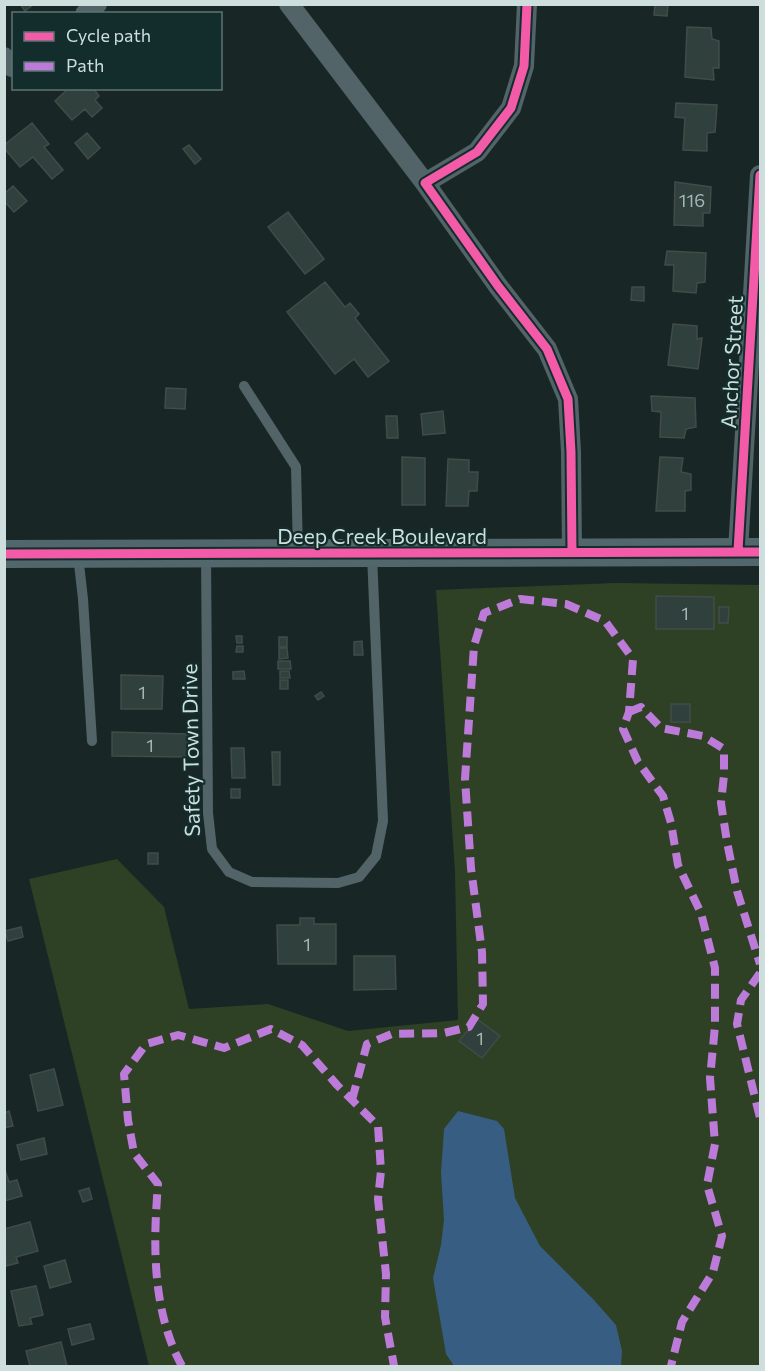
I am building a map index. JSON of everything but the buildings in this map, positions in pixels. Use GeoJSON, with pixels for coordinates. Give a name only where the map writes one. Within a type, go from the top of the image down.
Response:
{"type":"FeatureCollection","features":[{"type":"Feature","properties":{"kind":"street"},"geometry":{"type":"LineString","coordinates":[[289,4],[425,183],[498,286],[547,348],[568,399],[572,452],[572,551]]}},
{"type":"Feature","properties":{"kind":"street"},"geometry":{"type":"LineString","coordinates":[[425,183],[477,152],[512,108],[524,66],[527,4]]}},
{"type":"Feature","properties":{"kind":"street","name":"Anchor Street"},"geometry":{"type":"LineString","coordinates":[[749,551],[760,175]]}},
{"type":"Feature","properties":{"kind":"street","name":"Deep Creek Boulevard"},"geometry":{"type":"LineString","coordinates":[[4,554],[749,551]]}},
{"type":"Feature","properties":{"kind":"lane"},"geometry":{"type":"LineString","coordinates":[[244,386],[296,467],[298,554]]}},
{"type":"Feature","properties":{"kind":"lane"},"geometry":{"type":"LineString","coordinates":[[78,554],[92,741]]}},
{"type":"Feature","properties":{"kind":"lane","name":"Safety Town Drive"},"geometry":{"type":"LineString","coordinates":[[206,554],[208,813],[212,849],[229,872],[252,882],[338,883],[359,877],[376,856],[383,821],[372,554]]}},
{"type":"Feature","properties":{"kind":"green space"},"geometry":{"type":"Polygon","coordinates":[[[616,583],[760,585],[760,1366],[149,1366],[29,879],[117,859],[164,907],[189,1009],[268,1004],[348,1031],[458,1020],[455,872],[436,590],[616,583]]]}},
{"type":"Feature","properties":{"kind":"water"},"geometry":{"type":"Polygon","coordinates":[[[458,1111],[497,1121],[504,1129],[515,1198],[540,1246],[616,1325],[622,1351],[621,1366],[454,1366],[446,1354],[433,1278],[444,1220],[441,1173],[444,1129],[458,1111]]]}},
{"type":"Feature","properties":{"kind":"marked path"},"geometry":{"type":"LineString","coordinates":[[352,1100],[367,1044],[392,1034],[444,1033],[469,1027],[483,1004],[482,952],[471,868],[465,779],[474,646],[484,613],[520,599],[566,604],[605,621],[633,659],[629,712],[623,729],[638,762],[663,796],[671,823],[678,865],[701,913],[715,968],[715,1026],[710,1078],[715,1144],[707,1185],[722,1236],[713,1272],[682,1322],[671,1366]]}},
{"type":"Feature","properties":{"kind":"marked path"},"geometry":{"type":"LineString","coordinates":[[629,712],[641,707],[661,728],[703,736],[724,749],[721,803],[727,842],[737,891],[760,964]]}},
{"type":"Feature","properties":{"kind":"marked path"},"geometry":{"type":"LineString","coordinates":[[760,973],[741,1000],[737,1024],[760,1118]]}},
{"type":"Feature","properties":{"kind":"marked path"},"geometry":{"type":"LineString","coordinates":[[182,1366],[172,1345],[160,1300],[155,1254],[158,1184],[134,1153],[128,1120],[124,1074],[146,1044],[178,1035],[224,1048],[271,1029],[302,1045],[337,1085],[378,1126],[381,1171],[378,1199],[386,1274],[385,1317],[394,1366]]}},
{"type":"Feature","properties":{"kind":"cycle path"},"geometry":{"type":"LineString","coordinates":[[527,4],[524,66],[511,108],[477,152],[425,183],[498,286],[547,349],[568,399],[572,551]]}},
{"type":"Feature","properties":{"kind":"cycle path"},"geometry":{"type":"LineString","coordinates":[[738,551],[760,175]]}},
{"type":"Feature","properties":{"kind":"cycle path"},"geometry":{"type":"LineString","coordinates":[[4,554],[760,552]]}}]}
